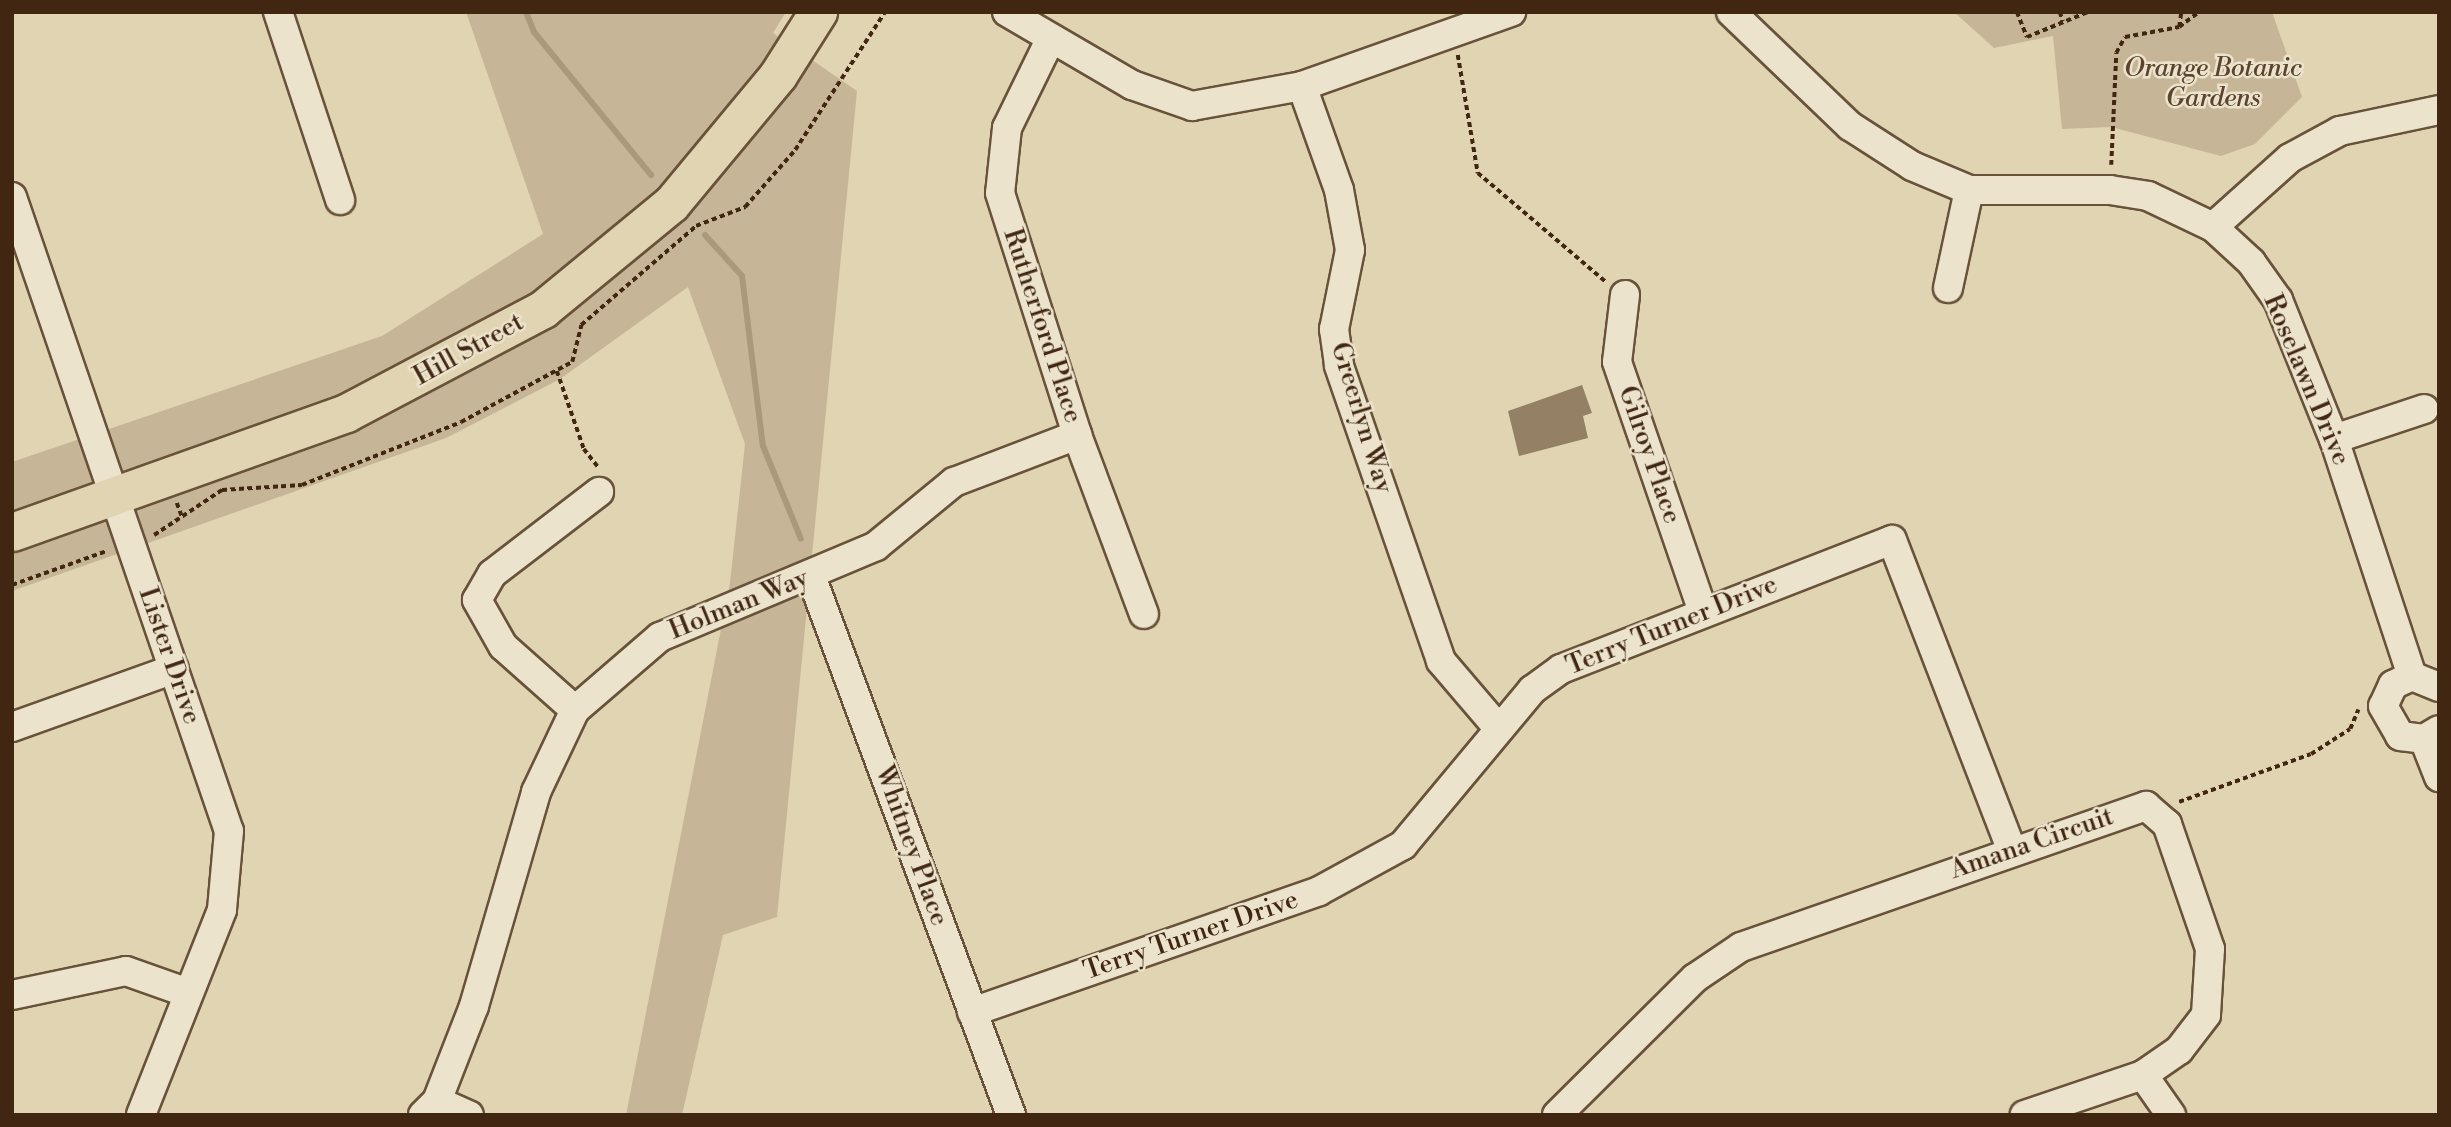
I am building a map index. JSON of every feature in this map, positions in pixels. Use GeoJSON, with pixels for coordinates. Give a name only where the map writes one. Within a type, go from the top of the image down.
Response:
{"type":"FeatureCollection","features":[{"type":"Feature","properties":{"kind":"main road","name":"Hill Street"},"geometry":{"type":"LineString","coordinates":[[12,532],[346,413],[543,309],[671,204],[778,75],[818,12]]}},
{"type":"Feature","properties":{"kind":"street"},"geometry":{"type":"LineString","coordinates":[[278,12],[340,200]]}},
{"type":"Feature","properties":{"kind":"street"},"geometry":{"type":"LineString","coordinates":[[1007,12],[1132,85],[1192,106],[1302,86],[1453,29],[1511,12]]}},
{"type":"Feature","properties":{"kind":"street","name":"Roselawn Drive"},"geometry":{"type":"LineString","coordinates":[[1731,12],[1880,150],[1969,190],[2110,190],[2180,206],[2213,227],[2251,262],[2278,300],[2334,439],[2412,676]]}},
{"type":"Feature","properties":{"kind":"street","name":"Rutherford Place"},"geometry":{"type":"LineString","coordinates":[[1051,38],[1007,128],[1000,193],[1077,435],[1144,614]]}},
{"type":"Feature","properties":{"kind":"street","name":"Greerlyn Way"},"geometry":{"type":"LineString","coordinates":[[1302,86],[1339,190],[1350,250],[1334,329],[1339,366],[1441,661],[1499,729]]}},
{"type":"Feature","properties":{"kind":"street"},"geometry":{"type":"LineString","coordinates":[[2213,227],[2290,158],[2340,131],[2439,110]]}},
{"type":"Feature","properties":{"kind":"street"},"geometry":{"type":"LineString","coordinates":[[1948,288],[1969,190]]}},
{"type":"Feature","properties":{"kind":"street","name":"Lister Drive"},"geometry":{"type":"LineString","coordinates":[[12,197],[229,831],[222,910],[141,1115]]}},
{"type":"Feature","properties":{"kind":"street","name":"Gilroy Place"},"geometry":{"type":"LineString","coordinates":[[1625,295],[1617,362],[1703,612]]}},
{"type":"Feature","properties":{"kind":"street"},"geometry":{"type":"LineString","coordinates":[[2334,439],[2424,409]]}},
{"type":"Feature","properties":{"kind":"street","name":"Holman Way"},"geometry":{"type":"LineString","coordinates":[[430,1108],[474,1006],[536,792],[575,709],[660,637],[736,600],[811,576],[876,546],[954,482],[1077,435]]}},
{"type":"Feature","properties":{"kind":"street"},"geometry":{"type":"LineString","coordinates":[[575,709],[503,646],[477,600],[492,574],[599,492]]}},
{"type":"Feature","properties":{"kind":"street","name":"Terry Turner Drive"},"geometry":{"type":"LineString","coordinates":[[972,1012],[1319,891],[1403,845],[1499,729],[1561,669],[1892,540],[2011,849]]}},
{"type":"Feature","properties":{"kind":"street","name":"Whitney Place"},"geometry":{"type":"LineString","coordinates":[[811,576],[1012,1115]]}},
{"type":"Feature","properties":{"kind":"street"},"geometry":{"type":"LineString","coordinates":[[12,727],[174,669]]}},
{"type":"Feature","properties":{"kind":"street"},"geometry":{"type":"LineString","coordinates":[[2439,687],[2412,676],[2386,694],[2385,718],[2400,736],[2431,734],[2439,777]]}},
{"type":"Feature","properties":{"kind":"street","name":"Amana Circuit"},"geometry":{"type":"LineString","coordinates":[[1557,1115],[1714,961],[2011,849],[2146,806],[2158,812]]}},
{"type":"Feature","properties":{"kind":"street"},"geometry":{"type":"LineString","coordinates":[[2025,1115],[2143,1075],[2179,1050],[2206,1015],[2212,980],[2210,949],[2158,812]]}},
{"type":"Feature","properties":{"kind":"street"},"geometry":{"type":"LineString","coordinates":[[12,995],[126,971],[188,993]]}},
{"type":"Feature","properties":{"kind":"street"},"geometry":{"type":"LineString","coordinates":[[2143,1075],[2171,1115]]}},
{"type":"Feature","properties":{"kind":"street"},"geometry":{"type":"LineString","coordinates":[[430,1108],[469,1115]]}},
{"type":"Feature","properties":{"kind":"path"},"geometry":{"type":"LineString","coordinates":[[2017,12],[2027,37],[2088,12]]}},
{"type":"Feature","properties":{"kind":"path"},"geometry":{"type":"LineString","coordinates":[[2060,12],[2063,22]]}},
{"type":"Feature","properties":{"kind":"path"},"geometry":{"type":"LineString","coordinates":[[2179,27],[2182,12]]}},
{"type":"Feature","properties":{"kind":"path"},"geometry":{"type":"LineString","coordinates":[[2110,190],[2110,76],[2116,53],[2125,37],[2179,27],[2199,12]]}},
{"type":"Feature","properties":{"kind":"path"},"geometry":{"type":"LineString","coordinates":[[1453,29],[1478,173],[1625,295]]}},
{"type":"Feature","properties":{"kind":"path"},"geometry":{"type":"LineString","coordinates":[[557,371],[584,449],[598,462],[599,492]]}},
{"type":"Feature","properties":{"kind":"path"},"geometry":{"type":"LineString","coordinates":[[12,585],[130,543]]}},
{"type":"Feature","properties":{"kind":"path"},"geometry":{"type":"LineString","coordinates":[[2158,812],[2208,787],[2244,783],[2311,754],[2350,729],[2359,707]]}},
{"type":"Feature","properties":{"kind":"green space"},"geometry":{"type":"Polygon","coordinates":[[[466,12],[786,12],[773,33],[857,91],[777,917],[723,935],[682,1115],[626,1115],[730,583],[745,444],[688,287],[560,379],[446,438],[12,591],[12,462],[382,336],[543,234],[466,12]]]}},
{"type":"Feature","properties":{"kind":"green space","name":"Orange Botanic Gardens"},"geometry":{"type":"Polygon","coordinates":[[[1954,12],[2272,12],[2302,97],[2255,144],[2221,156],[2111,127],[2062,129],[2053,36],[1994,48],[1954,12]]]}},
{"type":"Feature","properties":{"kind":"building"},"geometry":{"type":"Polygon","coordinates":[[[1582,385],[1592,413],[1583,416],[1588,438],[1519,456],[1508,411],[1582,385]]]}},
{"type":"Feature","properties":{"kind":"waterway"},"geometry":{"type":"LineString","coordinates":[[526,12],[534,32],[651,175]]}},
{"type":"Feature","properties":{"kind":"waterway"},"geometry":{"type":"LineString","coordinates":[[705,235],[742,276],[763,446],[801,539]]}}]}
